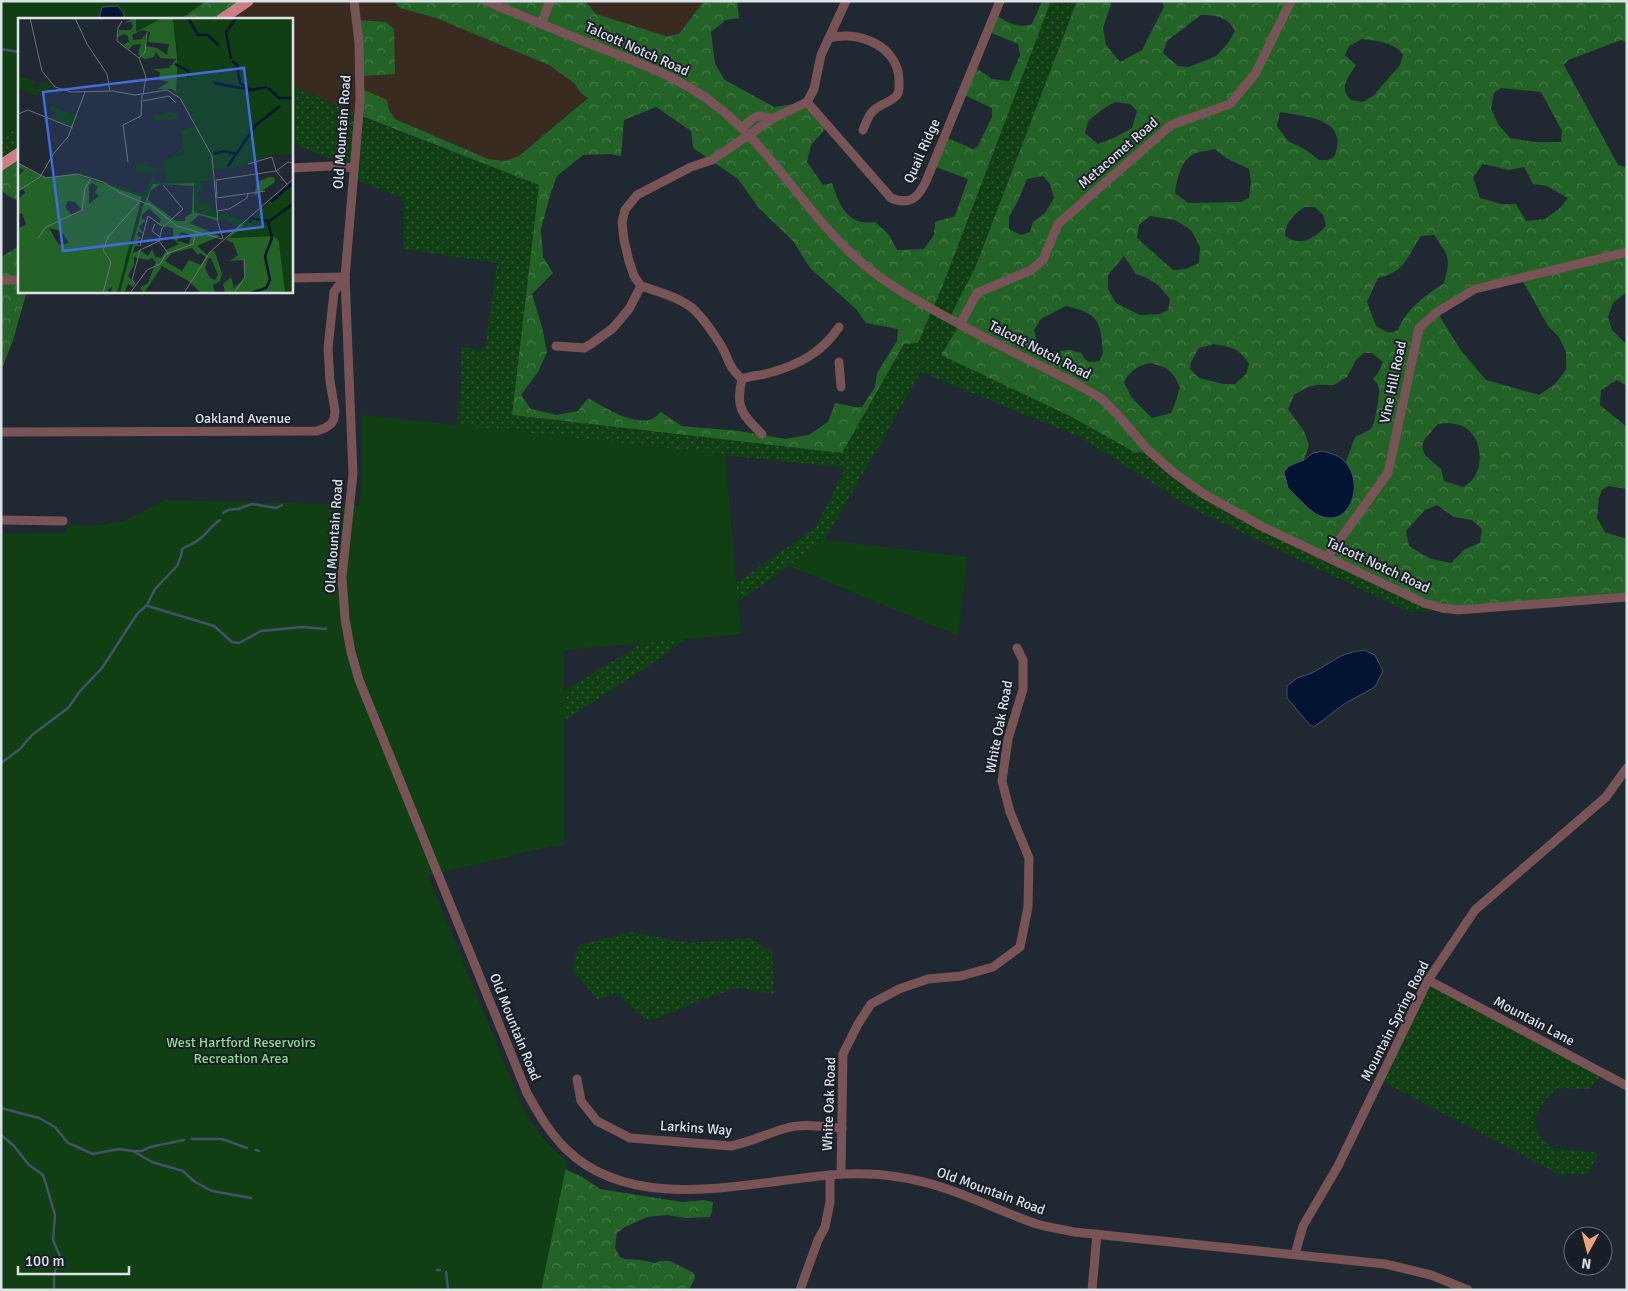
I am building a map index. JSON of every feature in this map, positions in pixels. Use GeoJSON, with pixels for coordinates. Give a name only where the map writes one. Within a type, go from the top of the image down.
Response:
{"type":"FeatureCollection","features":[{"type":"Feature","properties":{"kind":"main road"},"geometry":{"type":"LineString","coordinates":[[223,18],[248,1]]}},
{"type":"Feature","properties":{"kind":"main road"},"geometry":{"type":"LineString","coordinates":[[1,164],[18,154]]}},
{"type":"Feature","properties":{"kind":"street","name":"Old Mountain Road"},"geometry":{"type":"LineString","coordinates":[[354,1],[360,76],[345,277],[353,474],[342,576],[345,619],[351,652],[359,680],[527,1093],[539,1115],[557,1138],[578,1159],[606,1176],[638,1186],[659,1189],[690,1189],[841,1174],[877,1174],[918,1180],[962,1193],[1038,1224],[1074,1232],[1385,1264],[1431,1275],[1468,1290]]}},
{"type":"Feature","properties":{"kind":"street","name":"Talcott Notch Road"},"geometry":{"type":"LineString","coordinates":[[486,1],[637,61],[667,75],[710,101],[746,131],[837,240],[855,257],[900,291],[1082,387],[1102,400],[1118,414],[1148,450],[1173,472],[1202,493],[1254,522],[1424,603],[1442,608],[1458,610],[1627,597]]}},
{"type":"Feature","properties":{"kind":"street"},"geometry":{"type":"LineString","coordinates":[[541,24],[550,1]]}},
{"type":"Feature","properties":{"kind":"street"},"geometry":{"type":"LineString","coordinates":[[742,379],[732,370],[722,348],[695,311],[667,295],[641,286],[634,276],[624,240],[622,222],[625,210],[637,195],[690,168],[712,160],[746,131],[807,102],[814,89],[821,55],[846,1]]}},
{"type":"Feature","properties":{"kind":"street","name":"Quail Ridge"},"geometry":{"type":"LineString","coordinates":[[807,102],[891,198],[908,202],[922,191],[1000,1]]}},
{"type":"Feature","properties":{"kind":"street","name":"Metacomet Road"},"geometry":{"type":"LineString","coordinates":[[960,324],[977,293],[1031,270],[1043,260],[1058,224],[1170,125],[1230,104],[1255,74],[1291,1]]}},
{"type":"Feature","properties":{"kind":"street"},"geometry":{"type":"LineString","coordinates":[[835,22],[844,33],[868,40],[883,48],[892,59],[899,74],[896,97],[875,108],[870,113],[863,130]]}},
{"type":"Feature","properties":{"kind":"street"},"geometry":{"type":"LineString","coordinates":[[829,38],[848,35]]}},
{"type":"Feature","properties":{"kind":"street"},"geometry":{"type":"LineString","coordinates":[[292,168],[332,166],[354,168]]}},
{"type":"Feature","properties":{"kind":"street","name":"Vine Hill Road"},"geometry":{"type":"LineString","coordinates":[[1328,556],[1388,473],[1419,328],[1437,312],[1475,289],[1627,252]]}},
{"type":"Feature","properties":{"kind":"street"},"geometry":{"type":"LineString","coordinates":[[292,278],[345,277]]}},
{"type":"Feature","properties":{"kind":"street","name":"Oakland Avenue"},"geometry":{"type":"LineString","coordinates":[[1,432],[317,431],[325,428],[334,419],[335,411],[330,382],[328,348],[334,292],[345,277]]}},
{"type":"Feature","properties":{"kind":"street"},"geometry":{"type":"LineString","coordinates":[[1,280],[18,280]]}},
{"type":"Feature","properties":{"kind":"street"},"geometry":{"type":"LineString","coordinates":[[556,346],[584,348],[592,344],[613,328],[629,309],[641,286]]}},
{"type":"Feature","properties":{"kind":"street"},"geometry":{"type":"LineString","coordinates":[[762,434],[748,421],[740,409],[739,391],[742,379],[750,375],[767,374],[803,361],[826,344],[839,327]]}},
{"type":"Feature","properties":{"kind":"street"},"geometry":{"type":"LineString","coordinates":[[839,362],[841,387]]}},
{"type":"Feature","properties":{"kind":"street"},"geometry":{"type":"LineString","coordinates":[[1,520],[63,521]]}},
{"type":"Feature","properties":{"kind":"street","name":"White Oak Road"},"geometry":{"type":"LineString","coordinates":[[841,1174],[843,1054],[870,1004],[899,989],[928,979],[961,976],[993,967],[1020,947],[1028,907],[1029,858],[1010,812],[1002,781],[1008,739],[1023,689],[1023,660],[1017,648]]}},
{"type":"Feature","properties":{"kind":"street","name":"Mountain Spring Road"},"geometry":{"type":"LineString","coordinates":[[1295,1254],[1303,1226],[1338,1166],[1428,980],[1475,910],[1606,797],[1627,768]]}},
{"type":"Feature","properties":{"kind":"street","name":"Mountain Lane"},"geometry":{"type":"LineString","coordinates":[[1428,980],[1627,1086]]}},
{"type":"Feature","properties":{"kind":"street","name":"Larkins Way"},"geometry":{"type":"LineString","coordinates":[[577,1079],[581,1101],[597,1121],[630,1138],[731,1146],[746,1143],[788,1127],[842,1128]]}},
{"type":"Feature","properties":{"kind":"street"},"geometry":{"type":"LineString","coordinates":[[800,1290],[825,1226],[830,1202],[830,1175]]}},
{"type":"Feature","properties":{"kind":"street"},"geometry":{"type":"LineString","coordinates":[[1092,1290],[1097,1234]]}},
{"type":"Feature","properties":{"kind":"shaded area"},"geometry":{"type":"Polygon","coordinates":[[[248,1],[393,1],[400,8],[436,18],[549,65],[574,83],[580,92],[589,97],[519,156],[506,161],[488,159],[395,119],[389,110],[359,115],[292,85],[292,18],[223,18],[248,1]]]}},
{"type":"Feature","properties":{"kind":"shaded area"},"geometry":{"type":"Polygon","coordinates":[[[585,1],[704,1],[679,34],[666,36],[596,14],[585,1]]]}},
{"type":"Feature","properties":{"kind":"green space"},"geometry":{"type":"Polygon","coordinates":[[[1,1],[206,1],[182,18],[18,18],[18,126],[1,136],[1,1]]]}},
{"type":"Feature","properties":{"kind":"green space"},"geometry":{"type":"Polygon","coordinates":[[[92,1],[247,1],[222,18],[134,18],[92,1]]]}},
{"type":"Feature","properties":{"kind":"green space"},"geometry":{"type":"Polygon","coordinates":[[[393,1],[585,1],[596,14],[666,36],[679,34],[704,1],[737,1],[739,18],[726,20],[711,32],[715,64],[725,80],[774,107],[807,102],[828,126],[811,145],[807,162],[823,185],[832,183],[846,213],[858,221],[875,222],[889,235],[897,250],[924,249],[934,235],[935,222],[955,216],[968,179],[933,166],[945,137],[973,149],[978,146],[992,117],[992,108],[962,94],[973,66],[992,79],[1009,81],[1020,55],[1018,44],[987,31],[994,14],[1012,24],[1022,26],[1032,24],[1042,1],[1051,1],[943,285],[918,343],[904,344],[842,453],[512,415],[539,185],[359,115],[360,88],[387,100],[389,110],[395,119],[488,159],[506,161],[519,156],[588,98],[580,92],[574,83],[549,65],[436,18],[400,8],[393,1]],[[656,107],[624,120],[621,156],[610,154],[583,155],[557,176],[541,229],[543,257],[553,273],[532,294],[547,352],[538,372],[521,395],[531,409],[557,415],[578,411],[588,398],[610,410],[636,420],[652,419],[661,412],[682,426],[739,431],[785,439],[809,435],[828,422],[835,403],[862,407],[875,387],[877,373],[897,341],[898,329],[866,323],[856,309],[810,268],[793,241],[758,207],[738,179],[693,148],[691,131],[656,107]]]}},
{"type":"Feature","properties":{"kind":"green space"},"geometry":{"type":"Polygon","coordinates":[[[1051,1],[1077,1],[975,268],[949,318],[1070,416],[1136,453],[1148,450],[1458,610],[1409,612],[1193,509],[1080,437],[921,372],[825,540],[644,669],[451,794],[420,782],[461,386],[461,347],[485,350],[497,263],[403,249],[404,199],[353,178],[354,168],[292,143],[292,85],[369,120],[539,185],[513,415],[841,453],[904,344],[932,310],[1051,1]],[[499,434],[544,703],[705,605],[816,527],[845,468],[499,434]]]}},
{"type":"Feature","properties":{"kind":"green space"},"geometry":{"type":"Polygon","coordinates":[[[1077,1],[1112,1],[1103,28],[1106,45],[1120,62],[1142,50],[1164,7],[1162,1],[1627,1],[1627,42],[1621,40],[1568,60],[1564,65],[1618,165],[1627,168],[1627,292],[1613,303],[1608,317],[1612,330],[1626,344],[1627,386],[1617,380],[1601,390],[1600,405],[1627,427],[1627,489],[1608,486],[1602,490],[1599,498],[1597,518],[1605,532],[1623,538],[1627,537],[1627,597],[1442,608],[1231,510],[1148,450],[1136,453],[1070,416],[941,355],[960,324],[949,319],[975,268],[1077,1]],[[1201,15],[1167,41],[1163,53],[1178,66],[1189,67],[1216,56],[1228,43],[1235,31],[1232,26],[1221,18],[1201,15]],[[1362,39],[1349,46],[1345,55],[1356,65],[1347,79],[1345,91],[1351,100],[1363,102],[1374,95],[1400,65],[1403,55],[1390,45],[1362,39]],[[1501,88],[1494,93],[1491,108],[1498,124],[1510,138],[1535,142],[1561,142],[1562,131],[1541,92],[1501,88]],[[1115,102],[1088,121],[1085,133],[1098,144],[1116,137],[1132,128],[1137,111],[1130,104],[1115,102]],[[1280,112],[1277,126],[1288,141],[1306,150],[1319,160],[1328,160],[1334,157],[1337,144],[1336,134],[1331,127],[1313,118],[1280,112]],[[1215,149],[1196,153],[1183,165],[1175,193],[1188,203],[1241,202],[1249,198],[1251,181],[1249,169],[1226,158],[1215,149]],[[1483,164],[1473,177],[1480,198],[1501,204],[1516,204],[1526,221],[1545,219],[1560,208],[1568,198],[1547,186],[1533,184],[1524,167],[1509,170],[1483,164]],[[1043,176],[1027,179],[1009,217],[1009,229],[1021,235],[1030,232],[1033,222],[1045,213],[1054,198],[1050,184],[1043,176]],[[1304,207],[1288,223],[1285,236],[1296,241],[1312,238],[1326,226],[1323,215],[1315,207],[1304,207]],[[1150,216],[1139,225],[1137,238],[1173,270],[1186,269],[1199,263],[1200,247],[1191,230],[1175,220],[1150,216]],[[1434,235],[1421,236],[1405,262],[1395,271],[1378,278],[1367,302],[1376,326],[1389,333],[1398,330],[1411,309],[1444,283],[1448,268],[1446,253],[1434,235]],[[1124,256],[1108,275],[1108,289],[1116,303],[1140,315],[1160,314],[1168,310],[1170,299],[1158,285],[1136,274],[1124,256]],[[1521,278],[1475,289],[1437,312],[1462,352],[1486,380],[1539,395],[1555,384],[1566,370],[1566,352],[1559,337],[1548,326],[1521,278]],[[1066,306],[1041,319],[1034,330],[1037,342],[1051,352],[1070,350],[1081,353],[1088,361],[1099,361],[1103,347],[1099,326],[1093,316],[1082,310],[1066,306]],[[1214,344],[1199,348],[1191,362],[1190,369],[1199,378],[1223,384],[1235,384],[1246,374],[1249,364],[1242,354],[1231,348],[1214,344]],[[1364,353],[1356,360],[1347,377],[1334,385],[1308,387],[1294,395],[1288,409],[1305,433],[1309,445],[1304,460],[1289,466],[1294,494],[1313,512],[1326,518],[1350,469],[1346,462],[1355,437],[1372,427],[1379,392],[1378,385],[1373,379],[1383,362],[1372,353],[1364,353]],[[1150,363],[1138,367],[1129,374],[1124,382],[1131,397],[1152,418],[1171,413],[1180,387],[1174,376],[1169,370],[1150,363]],[[1449,423],[1438,424],[1424,440],[1422,447],[1425,455],[1441,469],[1444,481],[1463,487],[1472,480],[1479,467],[1479,451],[1474,437],[1470,431],[1459,425],[1449,423]],[[1437,505],[1425,510],[1406,531],[1409,546],[1431,559],[1451,563],[1465,549],[1480,543],[1482,529],[1472,520],[1454,517],[1437,505]]]}},
{"type":"Feature","properties":{"kind":"green space"},"geometry":{"type":"Polygon","coordinates":[[[356,20],[386,22],[394,29],[395,74],[360,76],[356,20]]]}},
{"type":"Feature","properties":{"kind":"green space"},"geometry":{"type":"Polygon","coordinates":[[[1,116],[9,120],[18,129],[18,154],[1,165],[1,116]]]}},
{"type":"Feature","properties":{"kind":"green space"},"geometry":{"type":"Polygon","coordinates":[[[18,154],[18,201],[1,190],[1,165],[18,154]]]}},
{"type":"Feature","properties":{"kind":"green space"},"geometry":{"type":"Polygon","coordinates":[[[18,247],[18,292],[27,292],[13,340],[3,366],[1,366],[1,257],[18,247]]]}},
{"type":"Feature","properties":{"kind":"green space","name":"West Hartford Reservoirs Recreation Area"},"geometry":{"type":"Polygon","coordinates":[[[362,415],[725,454],[741,634],[564,650],[564,845],[428,876],[522,1106],[542,1136],[567,1162],[541,1290],[1,1290],[1,534],[66,533],[67,525],[92,526],[124,521],[164,500],[359,505],[362,477],[362,415]]]}},
{"type":"Feature","properties":{"kind":"green space"},"geometry":{"type":"Polygon","coordinates":[[[825,540],[967,557],[958,636],[789,566],[825,540]]]}},
{"type":"Feature","properties":{"kind":"green space"},"geometry":{"type":"Polygon","coordinates":[[[630,932],[690,943],[750,938],[772,952],[774,994],[737,988],[698,1001],[650,1021],[616,993],[598,1000],[572,969],[579,945],[630,932]]]}},
{"type":"Feature","properties":{"kind":"green space"},"geometry":{"type":"Polygon","coordinates":[[[1428,980],[1603,1074],[1589,1089],[1557,1088],[1541,1106],[1535,1123],[1537,1132],[1552,1148],[1599,1153],[1588,1174],[1560,1175],[1380,1080],[1428,980]]]}},
{"type":"Feature","properties":{"kind":"green space"},"geometry":{"type":"Polygon","coordinates":[[[527,1127],[563,1168],[582,1177],[600,1189],[682,1202],[703,1200],[713,1202],[710,1217],[686,1218],[667,1215],[647,1217],[625,1227],[617,1233],[615,1248],[620,1257],[655,1263],[670,1261],[694,1273],[695,1278],[689,1290],[474,1290],[527,1127]]]}},
{"type":"Feature","properties":{"kind":"water"},"geometry":{"type":"Polygon","coordinates":[[[118,6],[124,14],[124,18],[99,18],[102,7],[118,6]]]}},
{"type":"Feature","properties":{"kind":"water"},"geometry":{"type":"Polygon","coordinates":[[[1322,451],[1341,458],[1352,472],[1354,494],[1345,512],[1337,517],[1328,518],[1316,514],[1310,509],[1288,488],[1284,472],[1289,466],[1304,460],[1313,453],[1322,451]]]}},
{"type":"Feature","properties":{"kind":"water"},"geometry":{"type":"Polygon","coordinates":[[[1364,650],[1375,655],[1383,671],[1375,687],[1344,704],[1314,727],[1310,725],[1287,698],[1287,686],[1297,678],[1312,673],[1341,656],[1364,650]]]}},
{"type":"Feature","properties":{"kind":"waterway"},"geometry":{"type":"LineString","coordinates":[[1,49],[18,52]]}},
{"type":"Feature","properties":{"kind":"waterway"},"geometry":{"type":"LineString","coordinates":[[223,513],[252,504],[276,508],[282,505]]}},
{"type":"Feature","properties":{"kind":"waterway"},"geometry":{"type":"LineString","coordinates":[[1,763],[20,749],[32,735],[68,708],[80,691],[102,668],[137,614],[147,605],[155,589],[177,566],[182,549],[200,539],[220,520]]}},
{"type":"Feature","properties":{"kind":"waterway"},"geometry":{"type":"LineString","coordinates":[[148,606],[214,626],[232,642],[239,643],[261,631],[302,627],[326,629]]}},
{"type":"Feature","properties":{"kind":"waterway"},"geometry":{"type":"LineString","coordinates":[[1,1108],[39,1118],[55,1127],[68,1143],[93,1154],[119,1149],[133,1151],[152,1162],[183,1171],[195,1182],[212,1191],[251,1198]]}},
{"type":"Feature","properties":{"kind":"waterway"},"geometry":{"type":"LineString","coordinates":[[1,1135],[14,1146],[29,1165],[43,1175],[55,1215],[53,1240],[60,1256],[54,1274],[54,1290]]}},
{"type":"Feature","properties":{"kind":"waterway"},"geometry":{"type":"LineString","coordinates":[[192,1139],[222,1139],[247,1148]]}},
{"type":"Feature","properties":{"kind":"waterway"},"geometry":{"type":"LineString","coordinates":[[133,1151],[142,1151],[150,1147],[184,1140]]}},
{"type":"Feature","properties":{"kind":"waterway"},"geometry":{"type":"LineString","coordinates":[[446,1272],[448,1290]]}}]}
